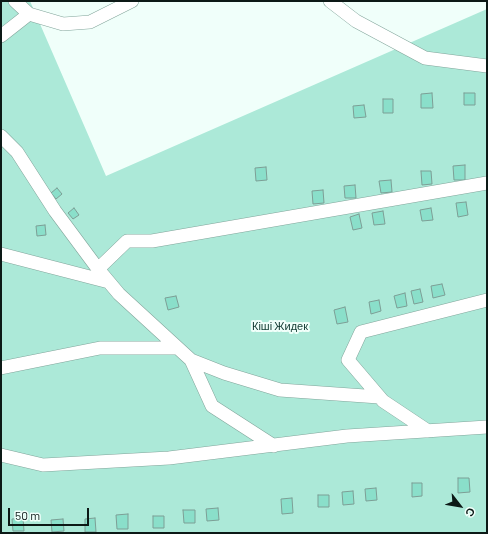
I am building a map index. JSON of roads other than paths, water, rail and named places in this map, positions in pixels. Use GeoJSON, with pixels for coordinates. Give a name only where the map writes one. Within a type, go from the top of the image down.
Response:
{"type":"FeatureCollection","features":[{"type":"Feature","properties":{"kind":"street"},"geometry":{"type":"LineString","coordinates":[[15,1],[29,14],[63,24],[90,22],[132,1]]}},
{"type":"Feature","properties":{"kind":"street"},"geometry":{"type":"LineString","coordinates":[[330,1],[356,21],[425,58],[487,66]]}},
{"type":"Feature","properties":{"kind":"street"},"geometry":{"type":"LineString","coordinates":[[1,36],[29,14]]}},
{"type":"Feature","properties":{"kind":"street"},"geometry":{"type":"LineString","coordinates":[[1,136],[16,152],[55,211],[98,269],[119,294],[191,360],[224,374],[280,390],[379,397]]}},
{"type":"Feature","properties":{"kind":"street"},"geometry":{"type":"LineString","coordinates":[[98,269],[127,241],[152,241],[487,183]]}},
{"type":"Feature","properties":{"kind":"street"},"geometry":{"type":"LineString","coordinates":[[1,254],[109,282]]}},
{"type":"Feature","properties":{"kind":"street"},"geometry":{"type":"LineString","coordinates":[[428,431],[383,401],[348,360],[361,332],[487,300]]}},
{"type":"Feature","properties":{"kind":"street"},"geometry":{"type":"LineString","coordinates":[[1,368],[100,348],[178,348]]}},
{"type":"Feature","properties":{"kind":"street"},"geometry":{"type":"LineString","coordinates":[[191,360],[212,406],[274,446]]}},
{"type":"Feature","properties":{"kind":"street"},"geometry":{"type":"LineString","coordinates":[[1,455],[43,465],[169,458],[347,436],[487,426]]}},
{"type":"Feature","properties":{"kind":"park label","name":"Кіші Жидек"},"geometry":{"type":"Point","coordinates":[280,326]}}]}
